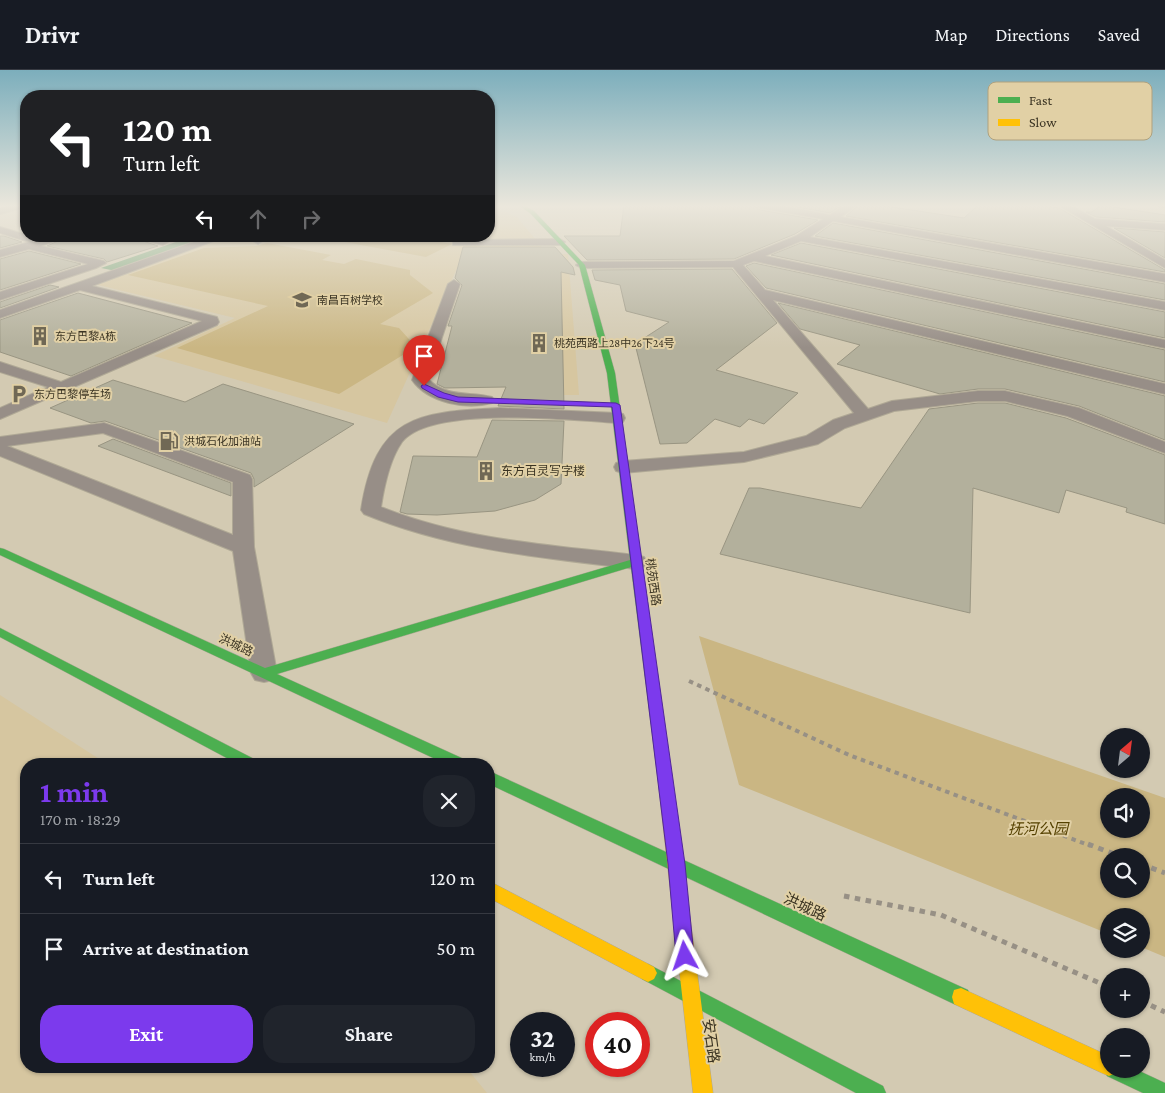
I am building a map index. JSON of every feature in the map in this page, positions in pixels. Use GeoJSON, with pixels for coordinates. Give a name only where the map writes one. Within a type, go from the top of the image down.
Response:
{"type":"FeatureCollection","features":[{"type":"Feature","properties":{"kind":"main road","name":"桃苑西路"},"geometry":{"type":"LineString","coordinates":[[570,253],[582,265],[611,373],[676,864],[688,993]]}},
{"type":"Feature","properties":{"kind":"main road","name":"洪城路"},"geometry":{"type":"LineString","coordinates":[[0,551],[448,758]]}},
{"type":"Feature","properties":{"kind":"main road"},"geometry":{"type":"LineString","coordinates":[[264,673],[636,562]]}},
{"type":"Feature","properties":{"kind":"main road"},"geometry":{"type":"LineString","coordinates":[[0,632],[240,758]]}},
{"type":"Feature","properties":{"kind":"main road","name":"洪城路"},"geometry":{"type":"LineString","coordinates":[[495,780],[1100,1062]]}},
{"type":"Feature","properties":{"kind":"main road"},"geometry":{"type":"LineString","coordinates":[[495,891],[876,1093]]}},
{"type":"Feature","properties":{"kind":"main road","name":"安石路"},"geometry":{"type":"LineString","coordinates":[[688,993],[703,1093]]}},
{"type":"Feature","properties":{"kind":"main road"},"geometry":{"type":"LineString","coordinates":[[1133,1078],[1165,1093]]}},
{"type":"Feature","properties":{"kind":"lane"},"geometry":{"type":"LineString","coordinates":[[65,253],[100,263]]}},
{"type":"Feature","properties":{"kind":"lane"},"geometry":{"type":"LineString","coordinates":[[0,314],[174,253]]}},
{"type":"Feature","properties":{"kind":"lane"},"geometry":{"type":"LineString","coordinates":[[582,265],[736,264],[763,253]]}},
{"type":"Feature","properties":{"kind":"lane"},"geometry":{"type":"LineString","coordinates":[[879,253],[1165,306]]}},
{"type":"Feature","properties":{"kind":"lane"},"geometry":{"type":"LineString","coordinates":[[1025,253],[1165,278]]}},
{"type":"Feature","properties":{"kind":"lane"},"geometry":{"type":"LineString","coordinates":[[1144,253],[1165,265]]}},
{"type":"Feature","properties":{"kind":"lane"},"geometry":{"type":"LineString","coordinates":[[752,257],[1165,344]]}},
{"type":"Feature","properties":{"kind":"lane"},"geometry":{"type":"LineString","coordinates":[[3,293],[115,258]]}},
{"type":"Feature","properties":{"kind":"lane"},"geometry":{"type":"LineString","coordinates":[[736,264],[864,415]]}},
{"type":"Feature","properties":{"kind":"lane"},"geometry":{"type":"LineString","coordinates":[[454,284],[420,380],[424,386],[441,395],[458,399],[616,411]]}},
{"type":"Feature","properties":{"kind":"lane"},"geometry":{"type":"LineString","coordinates":[[0,414],[212,322],[212,320],[79,286]]}},
{"type":"Feature","properties":{"kind":"lane"},"geometry":{"type":"LineString","coordinates":[[762,293],[1165,389]]}},
{"type":"Feature","properties":{"kind":"lane"},"geometry":{"type":"LineString","coordinates":[[0,367],[62,387]]}},
{"type":"Feature","properties":{"kind":"lane"},"geometry":{"type":"LineString","coordinates":[[624,466],[744,457],[812,440],[839,424],[892,406],[943,399],[1005,396],[1073,412],[1165,448]]}},
{"type":"Feature","properties":{"kind":"lane"},"geometry":{"type":"LineString","coordinates":[[616,411],[456,414],[421,424],[397,437],[373,489],[371,510],[401,524],[448,537],[636,562]]}},
{"type":"Feature","properties":{"kind":"lane"},"geometry":{"type":"LineString","coordinates":[[0,442],[104,428],[243,479],[243,547],[264,673]]}},
{"type":"Feature","properties":{"kind":"lane"},"geometry":{"type":"LineString","coordinates":[[0,450],[243,547]]}},
{"type":"Feature","properties":{"kind":"path"},"geometry":{"type":"LineString","coordinates":[[650,663],[849,755],[1100,849]]}},
{"type":"Feature","properties":{"kind":"path"},"geometry":{"type":"LineString","coordinates":[[1150,867],[1165,873]]}},
{"type":"Feature","properties":{"kind":"path"},"geometry":{"type":"LineString","coordinates":[[833,894],[941,914],[1100,983]]}},
{"type":"Feature","properties":{"kind":"path"},"geometry":{"type":"LineString","coordinates":[[1150,1005],[1165,1012]]}},
{"type":"Feature","properties":{"kind":"shaded area"},"geometry":{"type":"Polygon","coordinates":[[[145,253],[169,253],[116,271],[101,268],[145,253]]]}},
{"type":"Feature","properties":{"kind":"shaded area","name":"南昌百树学校"},"geometry":{"type":"Polygon","coordinates":[[[176,253],[475,253],[464,253],[387,423],[154,356],[235,318],[90,283],[176,253]]]}},
{"type":"Feature","properties":{"kind":"shaded area"},"geometry":{"type":"Polygon","coordinates":[[[568,254],[579,395],[537,395],[538,255],[568,254]]]}},
{"type":"Feature","properties":{"kind":"shaded area"},"geometry":{"type":"Polygon","coordinates":[[[0,695],[98,758],[20,758],[20,1073],[471,1073],[487,1093],[0,1093],[0,695]]]}},
{"type":"Feature","properties":{"kind":"green space"},"geometry":{"type":"Polygon","coordinates":[[[191,253],[319,253],[331,255],[322,260],[344,264],[356,259],[410,270],[410,275],[433,293],[380,324],[399,328],[416,347],[339,394],[177,348],[268,306],[128,275],[191,253]]]}},
{"type":"Feature","properties":{"kind":"green space"},"geometry":{"type":"Polygon","coordinates":[[[403,253],[435,253],[426,257],[403,253]]]}},
{"type":"Feature","properties":{"kind":"green space","name":"抚河公园"},"geometry":{"type":"Polygon","coordinates":[[[699,636],[1100,775],[1100,778],[1107,778],[1136,788],[1100,788],[1100,838],[1150,838],[1150,793],[1165,798],[1165,957],[1150,951],[1150,908],[1100,908],[1100,930],[739,785],[699,636]]]}},
{"type":"Feature","properties":{"kind":"building"},"geometry":{"type":"Polygon","coordinates":[[[23,253],[36,253],[81,264],[0,290],[0,259],[23,253]]]}},
{"type":"Feature","properties":{"kind":"building"},"geometry":{"type":"Polygon","coordinates":[[[77,253],[137,253],[107,262],[104,259],[77,253]]]}},
{"type":"Feature","properties":{"kind":"building"},"geometry":{"type":"Polygon","coordinates":[[[462,253],[560,253],[573,267],[575,275],[561,272],[564,409],[498,406],[506,387],[445,388],[437,384],[452,326],[448,326],[462,285],[455,278],[462,253]]]}},
{"type":"Feature","properties":{"kind":"building"},"geometry":{"type":"Polygon","coordinates":[[[580,253],[749,253],[734,259],[587,260],[580,253]]]}},
{"type":"Feature","properties":{"kind":"building"},"geometry":{"type":"Polygon","coordinates":[[[777,253],[852,253],[1165,312],[1165,338],[771,255],[777,253]]]}},
{"type":"Feature","properties":{"kind":"building"},"geometry":{"type":"Polygon","coordinates":[[[907,253],[995,253],[1165,284],[1165,300],[907,253]]]}},
{"type":"Feature","properties":{"kind":"building"},"geometry":{"type":"Polygon","coordinates":[[[1055,253],[1135,253],[1165,270],[1165,272],[1055,253]]]}},
{"type":"Feature","properties":{"kind":"building"},"geometry":{"type":"Polygon","coordinates":[[[1156,253],[1165,253],[1165,258],[1156,253]]]}},
{"type":"Feature","properties":{"kind":"building"},"geometry":{"type":"Polygon","coordinates":[[[754,263],[1165,350],[1165,382],[766,288],[746,266],[754,263]]]}},
{"type":"Feature","properties":{"kind":"building"},"geometry":{"type":"Polygon","coordinates":[[[732,269],[777,323],[716,370],[798,393],[764,424],[749,419],[740,427],[715,419],[687,443],[660,444],[635,344],[669,322],[626,311],[620,285],[595,280],[592,270],[732,269]]]}},
{"type":"Feature","properties":{"kind":"building"},"geometry":{"type":"Polygon","coordinates":[[[50,285],[59,287],[0,308],[0,302],[50,285]]]}},
{"type":"Feature","properties":{"kind":"building"},"geometry":{"type":"Polygon","coordinates":[[[78,293],[192,323],[71,376],[0,352],[0,320],[78,293]]]}},
{"type":"Feature","properties":{"kind":"building"},"geometry":{"type":"Polygon","coordinates":[[[778,303],[1165,396],[1165,440],[1079,406],[1005,389],[978,389],[940,394],[837,364],[860,345],[800,329],[778,303]]]}},
{"type":"Feature","properties":{"kind":"building"},"geometry":{"type":"Polygon","coordinates":[[[113,380],[185,402],[223,384],[354,424],[254,487],[254,479],[251,473],[105,421],[91,423],[50,408],[113,380]]]}},
{"type":"Feature","properties":{"kind":"building"},"geometry":{"type":"Polygon","coordinates":[[[978,403],[1005,403],[1066,418],[1165,455],[1165,524],[1126,512],[1127,508],[1066,490],[1059,513],[973,488],[970,613],[720,554],[749,488],[760,488],[861,508],[929,409],[978,403]]]}},
{"type":"Feature","properties":{"kind":"building","name":"东方百灵写字楼"},"geometry":{"type":"Polygon","coordinates":[[[492,420],[564,421],[561,484],[535,500],[495,511],[437,515],[400,512],[413,456],[477,457],[492,420]]]}},
{"type":"Feature","properties":{"kind":"building"},"geometry":{"type":"Polygon","coordinates":[[[113,439],[231,483],[231,496],[98,446],[113,439]]]}},
{"type":"Feature","properties":{"kind":"traffic: fast"},"geometry":{"type":"LineString","coordinates":[[570,253],[582,265],[611,373],[665,780]]}},
{"type":"Feature","properties":{"kind":"traffic: fast"},"geometry":{"type":"LineString","coordinates":[[0,551],[448,758]]}},
{"type":"Feature","properties":{"kind":"traffic: fast"},"geometry":{"type":"LineString","coordinates":[[264,673],[636,562]]}},
{"type":"Feature","properties":{"kind":"traffic: fast"},"geometry":{"type":"LineString","coordinates":[[0,632],[240,758]]}},
{"type":"Feature","properties":{"kind":"traffic: fast"},"geometry":{"type":"LineString","coordinates":[[495,780],[961,997]]}},
{"type":"Feature","properties":{"kind":"traffic: fast"},"geometry":{"type":"LineString","coordinates":[[648,973],[876,1093]]}},
{"type":"Feature","properties":{"kind":"traffic: fast"},"geometry":{"type":"LineString","coordinates":[[1133,1078],[1165,1093]]}},
{"type":"Feature","properties":{"kind":"traffic: slow"},"geometry":{"type":"LineString","coordinates":[[665,780],[692,1015],[703,1093]]}},
{"type":"Feature","properties":{"kind":"traffic: slow"},"geometry":{"type":"LineString","coordinates":[[495,892],[648,973]]}},
{"type":"Feature","properties":{"kind":"traffic: slow"},"geometry":{"type":"LineString","coordinates":[[961,997],[1100,1062]]}},
{"type":"Feature","properties":{"kind":"place","name":"南昌百树学校"},"geometry":{"type":"Point","coordinates":[302,300]}},
{"type":"Feature","properties":{"kind":"place","name":"东方巴黎A栋"},"geometry":{"type":"Point","coordinates":[40,336]}},
{"type":"Feature","properties":{"kind":"place","name":"桃苑西路上28中26下24号"},"geometry":{"type":"Point","coordinates":[539,343]}},
{"type":"Feature","properties":{"kind":"place","name":"东方巴黎停车场"},"geometry":{"type":"Point","coordinates":[19,394]}},
{"type":"Feature","properties":{"kind":"place","name":"洪城石化加油站"},"geometry":{"type":"Point","coordinates":[169,441]}},
{"type":"Feature","properties":{"kind":"place","name":"东方百灵写字楼"},"geometry":{"type":"Point","coordinates":[486,471]}},
{"type":"Feature","properties":{"kind":"route"},"geometry":{"type":"LineString","coordinates":[[424,386],[441,395],[458,399],[616,405],[676,864],[685,956]]}}]}
